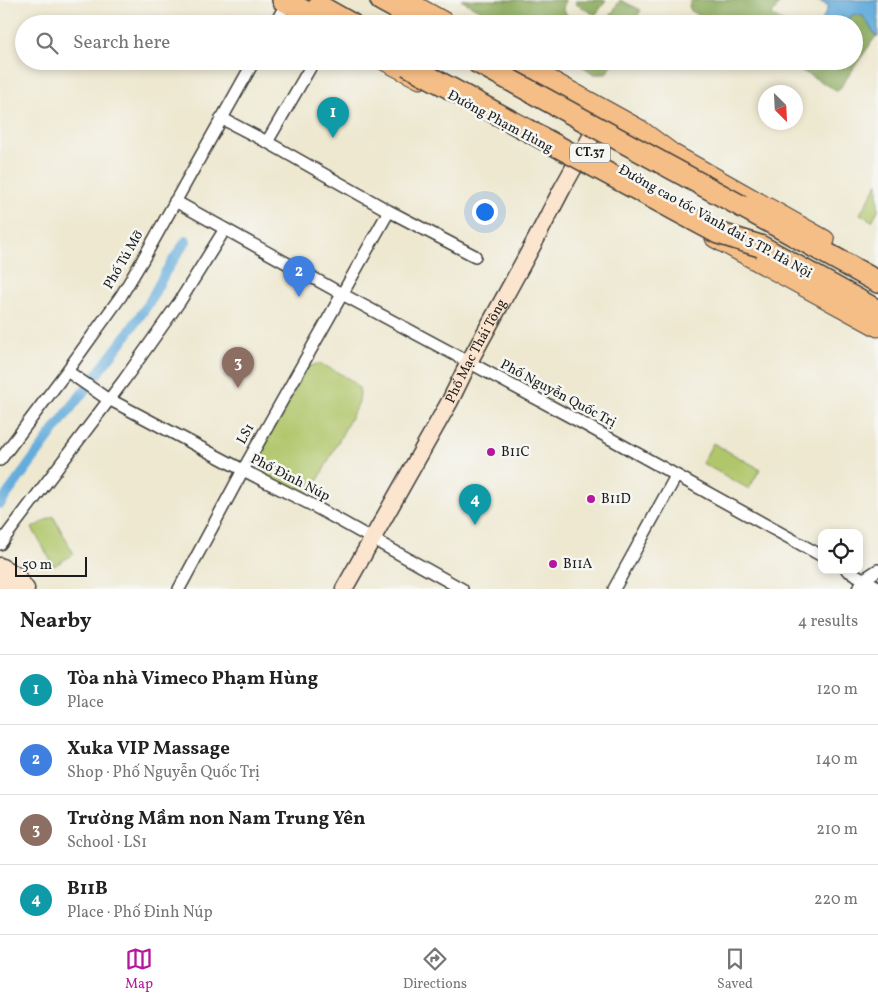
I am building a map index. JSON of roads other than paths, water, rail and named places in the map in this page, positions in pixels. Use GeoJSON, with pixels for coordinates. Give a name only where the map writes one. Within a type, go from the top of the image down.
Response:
{"type":"FeatureCollection","features":[{"type":"Feature","properties":{"kind":"highway"},"geometry":{"type":"LineString","coordinates":[[308,0],[335,15]]}},
{"type":"Feature","properties":{"kind":"highway"},"geometry":{"type":"LineString","coordinates":[[362,0],[390,15]]}},
{"type":"Feature","properties":{"kind":"highway"},"geometry":{"type":"LineString","coordinates":[[381,0],[408,15]]}},
{"type":"Feature","properties":{"kind":"highway"},"geometry":{"type":"LineString","coordinates":[[281,2],[309,15]]}},
{"type":"Feature","properties":{"kind":"highway","name":"Đường cao tốc Vành đai 3 TP. Hà Nội"},"geometry":{"type":"LineString","coordinates":[[424,70],[760,246],[878,312]]}},
{"type":"Feature","properties":{"kind":"highway","name":"Đường cao tốc Vành đai 3 TP. Hà Nội"},"geometry":{"type":"LineString","coordinates":[[492,70],[878,282]]}},
{"type":"Feature","properties":{"kind":"highway"},"geometry":{"type":"LineString","coordinates":[[510,70],[578,107],[741,206]]}},
{"type":"Feature","properties":{"kind":"main road"},"geometry":{"type":"LineString","coordinates":[[406,0],[432,15]]}},
{"type":"Feature","properties":{"kind":"main road"},"geometry":{"type":"LineString","coordinates":[[281,2],[301,15]]}},
{"type":"Feature","properties":{"kind":"main road","name":"Đường Phạm Hùng"},"geometry":{"type":"LineString","coordinates":[[402,70],[578,162],[878,328]]}},
{"type":"Feature","properties":{"kind":"main road"},"geometry":{"type":"LineString","coordinates":[[532,70],[639,129],[673,154],[878,270]]}},
{"type":"Feature","properties":{"kind":"street"},"geometry":{"type":"LineString","coordinates":[[277,15],[281,2]]}},
{"type":"Feature","properties":{"kind":"street","name":"Phố Tú Mỡ"},"geometry":{"type":"LineString","coordinates":[[0,460],[72,375],[142,261],[249,70]]}},
{"type":"Feature","properties":{"kind":"street"},"geometry":{"type":"LineString","coordinates":[[267,142],[309,70]]}},
{"type":"Feature","properties":{"kind":"street","name":"Phố Mạc Thái Tông"},"geometry":{"type":"LineString","coordinates":[[344,589],[436,426],[562,189],[606,111]]}},
{"type":"Feature","properties":{"kind":"street"},"geometry":{"type":"LineString","coordinates":[[222,118],[388,211],[475,256]]}},
{"type":"Feature","properties":{"kind":"street","name":"Phố Nguyễn Quốc Trị"},"geometry":{"type":"LineString","coordinates":[[175,201],[818,554]]}},
{"type":"Feature","properties":{"kind":"street","name":"LS1"},"geometry":{"type":"LineString","coordinates":[[179,589],[243,470],[388,211]]}},
{"type":"Feature","properties":{"kind":"street"},"geometry":{"type":"LineString","coordinates":[[0,544],[180,301],[225,229]]}},
{"type":"Feature","properties":{"kind":"street","name":"Phố Đinh Núp"},"geometry":{"type":"LineString","coordinates":[[72,375],[107,398],[310,504],[462,589]]}},
{"type":"Feature","properties":{"kind":"street"},"geometry":{"type":"LineString","coordinates":[[614,589],[676,476]]}},
{"type":"Feature","properties":{"kind":"street"},"geometry":{"type":"LineString","coordinates":[[0,566],[16,575],[26,589]]}},
{"type":"Feature","properties":{"kind":"street"},"geometry":{"type":"LineString","coordinates":[[861,584],[878,570]]}},
{"type":"Feature","properties":{"kind":"street"},"geometry":{"type":"LineString","coordinates":[[851,574],[861,584],[878,587]]}},
{"type":"Feature","properties":{"kind":"street"},"geometry":{"type":"LineString","coordinates":[[0,580],[9,585],[26,589]]}},
{"type":"Feature","properties":{"kind":"water"},"geometry":{"type":"Polygon","coordinates":[[[816,0],[878,0],[878,37],[863,15],[824,15],[829,6],[816,0]]]}},
{"type":"Feature","properties":{"kind":"waterway"},"geometry":{"type":"LineString","coordinates":[[0,504],[126,336],[149,303],[166,271],[186,241]]}},
{"type":"Feature","properties":{"kind":"place","name":"Tòa nhà Vimeco Phạm Hùng"},"geometry":{"type":"Point","coordinates":[333,138]}},
{"type":"Feature","properties":{"kind":"place","name":"Xuka VIP Massage"},"geometry":{"type":"Point","coordinates":[299,297]}},
{"type":"Feature","properties":{"kind":"place","name":"Trường Mầm non Nam Trung Yên"},"geometry":{"type":"Point","coordinates":[238,388]}},
{"type":"Feature","properties":{"kind":"place","name":"B11C"},"geometry":{"type":"Point","coordinates":[491,452]}},
{"type":"Feature","properties":{"kind":"place","name":"B11D"},"geometry":{"type":"Point","coordinates":[591,499]}},
{"type":"Feature","properties":{"kind":"place","name":"B11B"},"geometry":{"type":"Point","coordinates":[475,525]}},
{"type":"Feature","properties":{"kind":"place","name":"B11A"},"geometry":{"type":"Point","coordinates":[553,564]}}]}
